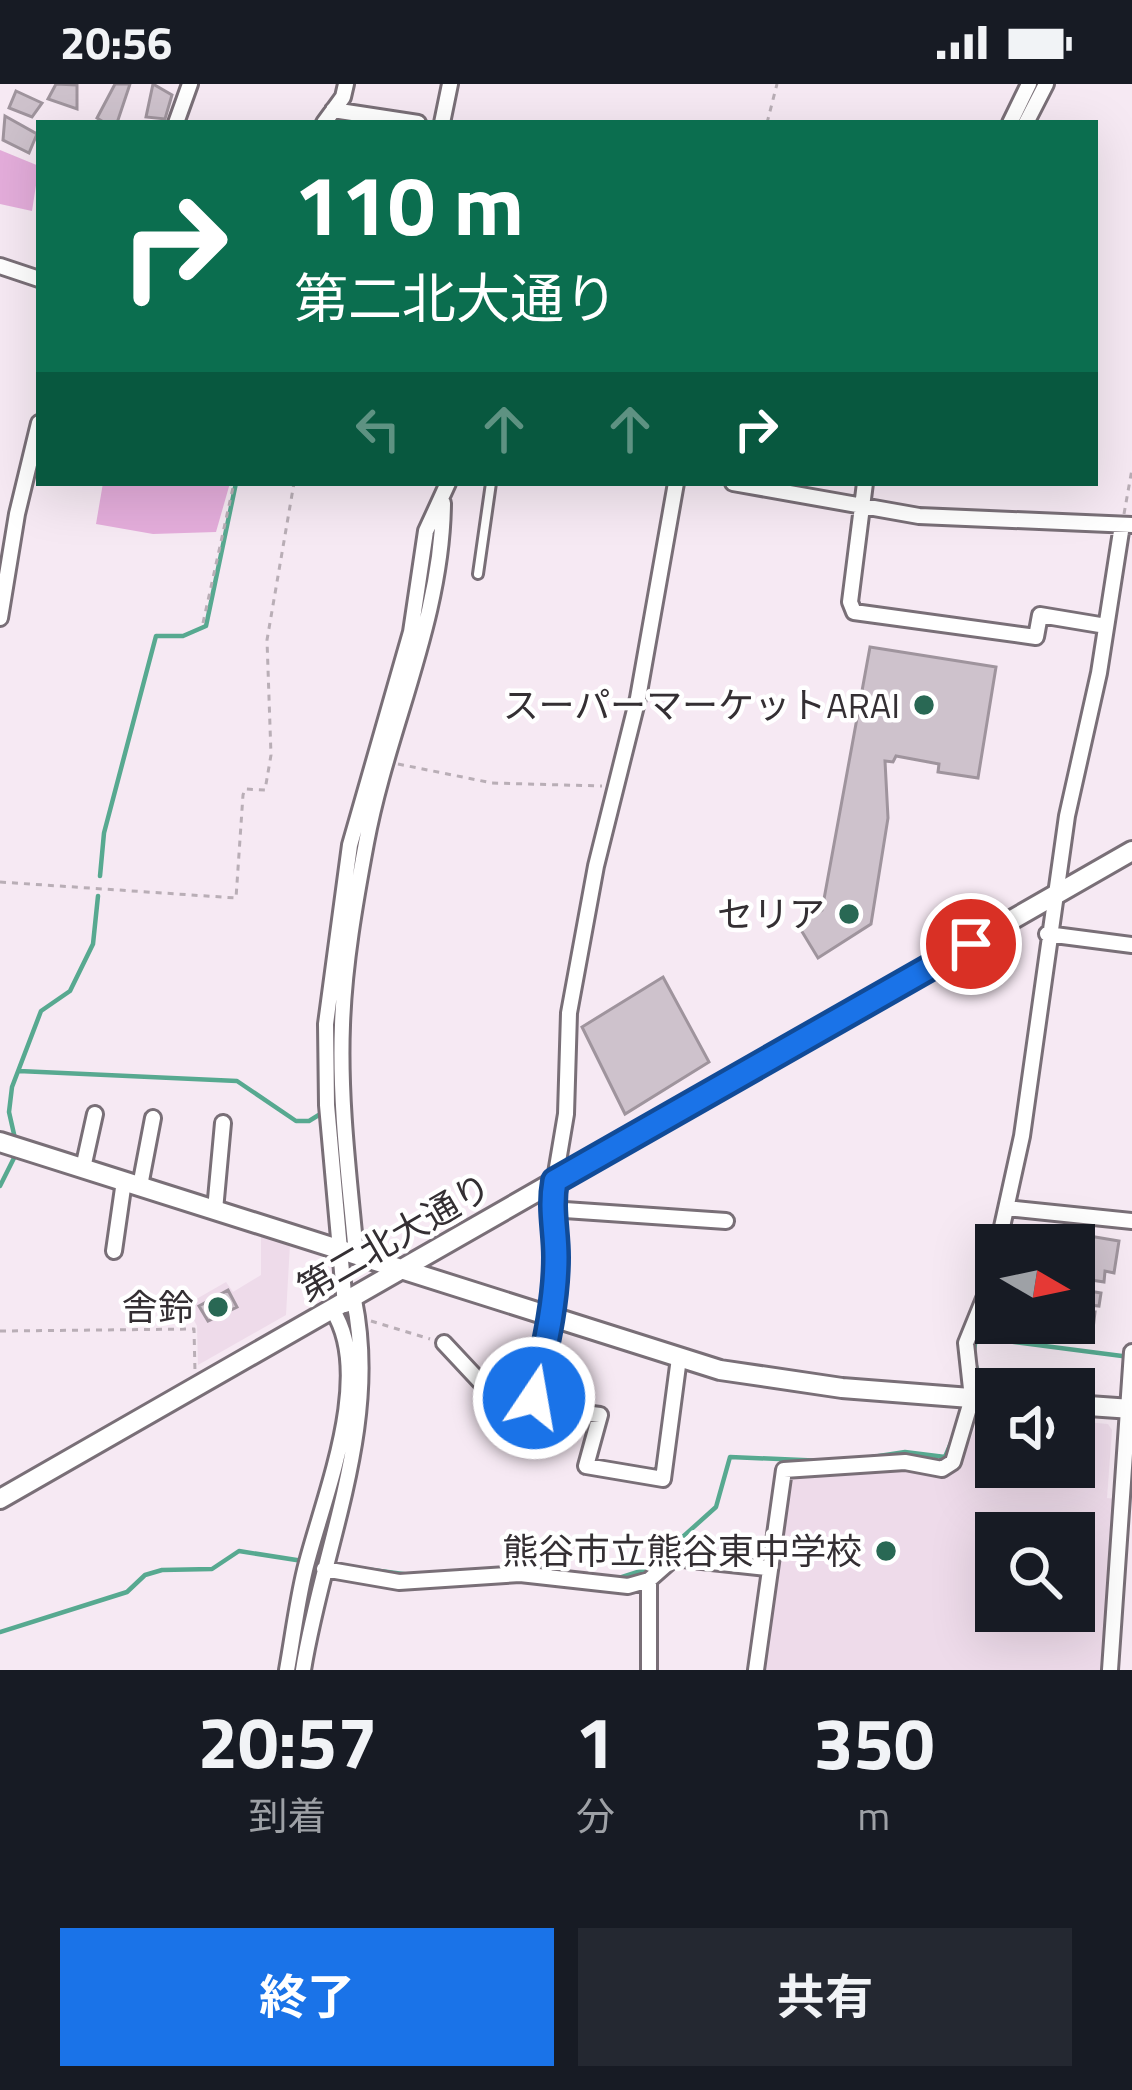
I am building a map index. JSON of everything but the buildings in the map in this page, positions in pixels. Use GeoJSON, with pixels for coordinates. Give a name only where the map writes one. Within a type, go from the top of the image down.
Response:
{"type":"FeatureCollection","features":[{"type":"Feature","properties":{"kind":"street"},"geometry":{"type":"LineString","coordinates":[[177,120],[190,84]]}},
{"type":"Feature","properties":{"kind":"street"},"geometry":{"type":"LineString","coordinates":[[346,84],[328,117],[373,120]]}},
{"type":"Feature","properties":{"kind":"street"},"geometry":{"type":"LineString","coordinates":[[443,120],[450,84]]}},
{"type":"Feature","properties":{"kind":"street"},"geometry":{"type":"LineString","coordinates":[[1012,120],[1030,84]]}},
{"type":"Feature","properties":{"kind":"street"},"geometry":{"type":"LineString","coordinates":[[1028,120],[1046,84]]}},
{"type":"Feature","properties":{"kind":"street"},"geometry":{"type":"LineString","coordinates":[[0,266],[36,278]]}},
{"type":"Feature","properties":{"kind":"street"},"geometry":{"type":"LineString","coordinates":[[0,618],[16,514],[36,435]]}},
{"type":"Feature","properties":{"kind":"street"},"geometry":{"type":"LineString","coordinates":[[534,1398],[551,1316],[556,1255],[550,1209],[566,1114],[569,1013],[638,698],[675,486]]}},
{"type":"Feature","properties":{"kind":"street"},"geometry":{"type":"LineString","coordinates":[[753,486],[920,516],[1127,525],[1047,934],[1022,1136],[1003,1224]]}},
{"type":"Feature","properties":{"kind":"street"},"geometry":{"type":"LineString","coordinates":[[865,486],[850,602],[854,612],[1036,638],[1040,615],[1106,626]]}},
{"type":"Feature","properties":{"kind":"street"},"geometry":{"type":"LineString","coordinates":[[358,847],[423,634],[443,532],[446,489]]}},
{"type":"Feature","properties":{"kind":"street"},"geometry":{"type":"LineString","coordinates":[[303,1670],[325,1564],[346,1394],[342,1024],[358,847],[411,632],[426,531],[446,489]]}},
{"type":"Feature","properties":{"kind":"street"},"geometry":{"type":"LineString","coordinates":[[0,511],[16,514]]}},
{"type":"Feature","properties":{"kind":"street","name":"第二北大通り"},"geometry":{"type":"LineString","coordinates":[[0,1499],[201,1384],[347,1308],[555,1181],[1132,851]]}},
{"type":"Feature","properties":{"kind":"street"},"geometry":{"type":"LineString","coordinates":[[1047,934],[1132,945]]}},
{"type":"Feature","properties":{"kind":"street"},"geometry":{"type":"LineString","coordinates":[[83,1168],[95,1114]]}},
{"type":"Feature","properties":{"kind":"street"},"geometry":{"type":"LineString","coordinates":[[114,1251],[153,1118]]}},
{"type":"Feature","properties":{"kind":"street"},"geometry":{"type":"LineString","coordinates":[[215,1210],[224,1124]]}},
{"type":"Feature","properties":{"kind":"street"},"geometry":{"type":"LineString","coordinates":[[11,1145],[747,1377],[975,1398]]}},
{"type":"Feature","properties":{"kind":"street"},"geometry":{"type":"LineString","coordinates":[[1007,1208],[1132,1221]]}},
{"type":"Feature","properties":{"kind":"street"},"geometry":{"type":"LineString","coordinates":[[550,1209],[726,1221]]}},
{"type":"Feature","properties":{"kind":"street"},"geometry":{"type":"LineString","coordinates":[[287,1670],[310,1553],[327,1521],[361,1406],[363,1353],[347,1308]]}},
{"type":"Feature","properties":{"kind":"street"},"geometry":{"type":"LineString","coordinates":[[755,1670],[784,1470],[905,1462],[942,1469],[953,1462],[972,1398],[966,1343],[975,1317]]}},
{"type":"Feature","properties":{"kind":"street"},"geometry":{"type":"LineString","coordinates":[[444,1343],[488,1389],[534,1398],[542,1408],[600,1415],[586,1466],[662,1479],[679,1358]]}},
{"type":"Feature","properties":{"kind":"street"},"geometry":{"type":"LineString","coordinates":[[1111,1670],[1127,1504],[1132,1352]]}},
{"type":"Feature","properties":{"kind":"street"},"geometry":{"type":"LineString","coordinates":[[1095,1406],[1130,1409]]}},
{"type":"Feature","properties":{"kind":"street"},"geometry":{"type":"LineString","coordinates":[[325,1564],[399,1582],[520,1574],[628,1586],[649,1580],[674,1558],[767,1568]]}},
{"type":"Feature","properties":{"kind":"street"},"geometry":{"type":"LineString","coordinates":[[649,1580],[649,1670]]}},
{"type":"Feature","properties":{"kind":"lane"},"geometry":{"type":"LineString","coordinates":[[478,574],[491,486]]}},
{"type":"Feature","properties":{"kind":"path"},"geometry":{"type":"LineString","coordinates":[[768,120],[777,84]]}},
{"type":"Feature","properties":{"kind":"path"},"geometry":{"type":"LineString","coordinates":[[1127,525],[1132,469]]}},
{"type":"Feature","properties":{"kind":"path"},"geometry":{"type":"LineString","coordinates":[[203,623],[233,486]]}},
{"type":"Feature","properties":{"kind":"path"},"geometry":{"type":"LineString","coordinates":[[0,882],[236,898],[243,795],[245,789],[265,790],[271,755],[267,640],[293,486]]}},
{"type":"Feature","properties":{"kind":"path"},"geometry":{"type":"LineString","coordinates":[[387,761],[492,783],[616,788]]}},
{"type":"Feature","properties":{"kind":"path"},"geometry":{"type":"LineString","coordinates":[[347,1308],[444,1343]]}},
{"type":"Feature","properties":{"kind":"path"},"geometry":{"type":"LineString","coordinates":[[0,1331],[194,1329],[193,1369],[201,1384]]}},
{"type":"Feature","properties":{"kind":"shaded area"},"geometry":{"type":"Polygon","coordinates":[[[0,150],[36,165],[36,185],[32,211],[0,204],[0,150]]]}},
{"type":"Feature","properties":{"kind":"shaded area"},"geometry":{"type":"Polygon","coordinates":[[[102,486],[229,486],[216,532],[153,534],[96,524],[102,486]]]}},
{"type":"Feature","properties":{"kind":"shaded area"},"geometry":{"type":"Polygon","coordinates":[[[261,1235],[290,1244],[286,1315],[198,1365],[197,1326],[186,1305],[226,1282],[233,1292],[261,1275],[261,1235]]]}},
{"type":"Feature","properties":{"kind":"shaded area","name":"熊谷市立熊谷東中学校"},"geometry":{"type":"Polygon","coordinates":[[[1095,1423],[1108,1424],[1112,1430],[1107,1498],[1115,1499],[1102,1670],[762,1670],[767,1602],[791,1473],[844,1474],[906,1462],[950,1474],[959,1466],[975,1428],[975,1488],[1095,1488],[1095,1423]]]}},
{"type":"Feature","properties":{"kind":"waterway"},"geometry":{"type":"LineString","coordinates":[[1019,120],[1037,84]]}},
{"type":"Feature","properties":{"kind":"waterway"},"geometry":{"type":"LineString","coordinates":[[100,876],[104,833],[156,636],[183,636],[206,626],[235,486]]}},
{"type":"Feature","properties":{"kind":"waterway"},"geometry":{"type":"LineString","coordinates":[[420,620],[434,542]]}},
{"type":"Feature","properties":{"kind":"waterway"},"geometry":{"type":"LineString","coordinates":[[16,1143],[9,1112],[12,1087],[41,1011],[70,991],[93,944],[98,896]]}},
{"type":"Feature","properties":{"kind":"waterway"},"geometry":{"type":"LineString","coordinates":[[336,1011],[334,1106],[339,1168]]}},
{"type":"Feature","properties":{"kind":"waterway"},"geometry":{"type":"LineString","coordinates":[[19,1071],[237,1081],[296,1121],[309,1121],[322,1113]]}},
{"type":"Feature","properties":{"kind":"waterway"},"geometry":{"type":"LineString","coordinates":[[0,1186],[16,1154]]}},
{"type":"Feature","properties":{"kind":"waterway"},"geometry":{"type":"LineString","coordinates":[[977,1368],[976,1337],[1122,1356]]}},
{"type":"Feature","properties":{"kind":"waterway"},"geometry":{"type":"LineString","coordinates":[[866,1458],[905,1452],[945,1457],[954,1436]]}},
{"type":"Feature","properties":{"kind":"waterway"},"geometry":{"type":"LineString","coordinates":[[524,1568],[619,1578],[647,1569],[716,1507],[730,1457],[825,1461]]}},
{"type":"Feature","properties":{"kind":"waterway"},"geometry":{"type":"LineString","coordinates":[[322,1536],[342,1472]]}},
{"type":"Feature","properties":{"kind":"waterway"},"geometry":{"type":"LineString","coordinates":[[0,1632],[127,1592],[145,1575],[212,1569],[239,1551],[322,1564]]}},
{"type":"Feature","properties":{"kind":"waterway"},"geometry":{"type":"LineString","coordinates":[[357,1568],[411,1575]]}},
{"type":"Feature","properties":{"kind":"waterway"},"geometry":{"type":"LineString","coordinates":[[301,1629],[311,1575]]}},
{"type":"Feature","properties":{"kind":"place","name":"スーパーマーケットARAI"},"geometry":{"type":"Point","coordinates":[924,705]}},
{"type":"Feature","properties":{"kind":"place","name":"セリア"},"geometry":{"type":"Point","coordinates":[849,914]}},
{"type":"Feature","properties":{"kind":"place","name":"舎鈴"},"geometry":{"type":"Point","coordinates":[218,1307]}},
{"type":"Feature","properties":{"kind":"place","name":"熊谷市立熊谷東中学校"},"geometry":{"type":"Point","coordinates":[886,1551]}},
{"type":"Feature","properties":{"kind":"route"},"geometry":{"type":"LineString","coordinates":[[534,1398],[551,1316],[556,1255],[550,1209],[555,1181],[971,944]]}}]}
